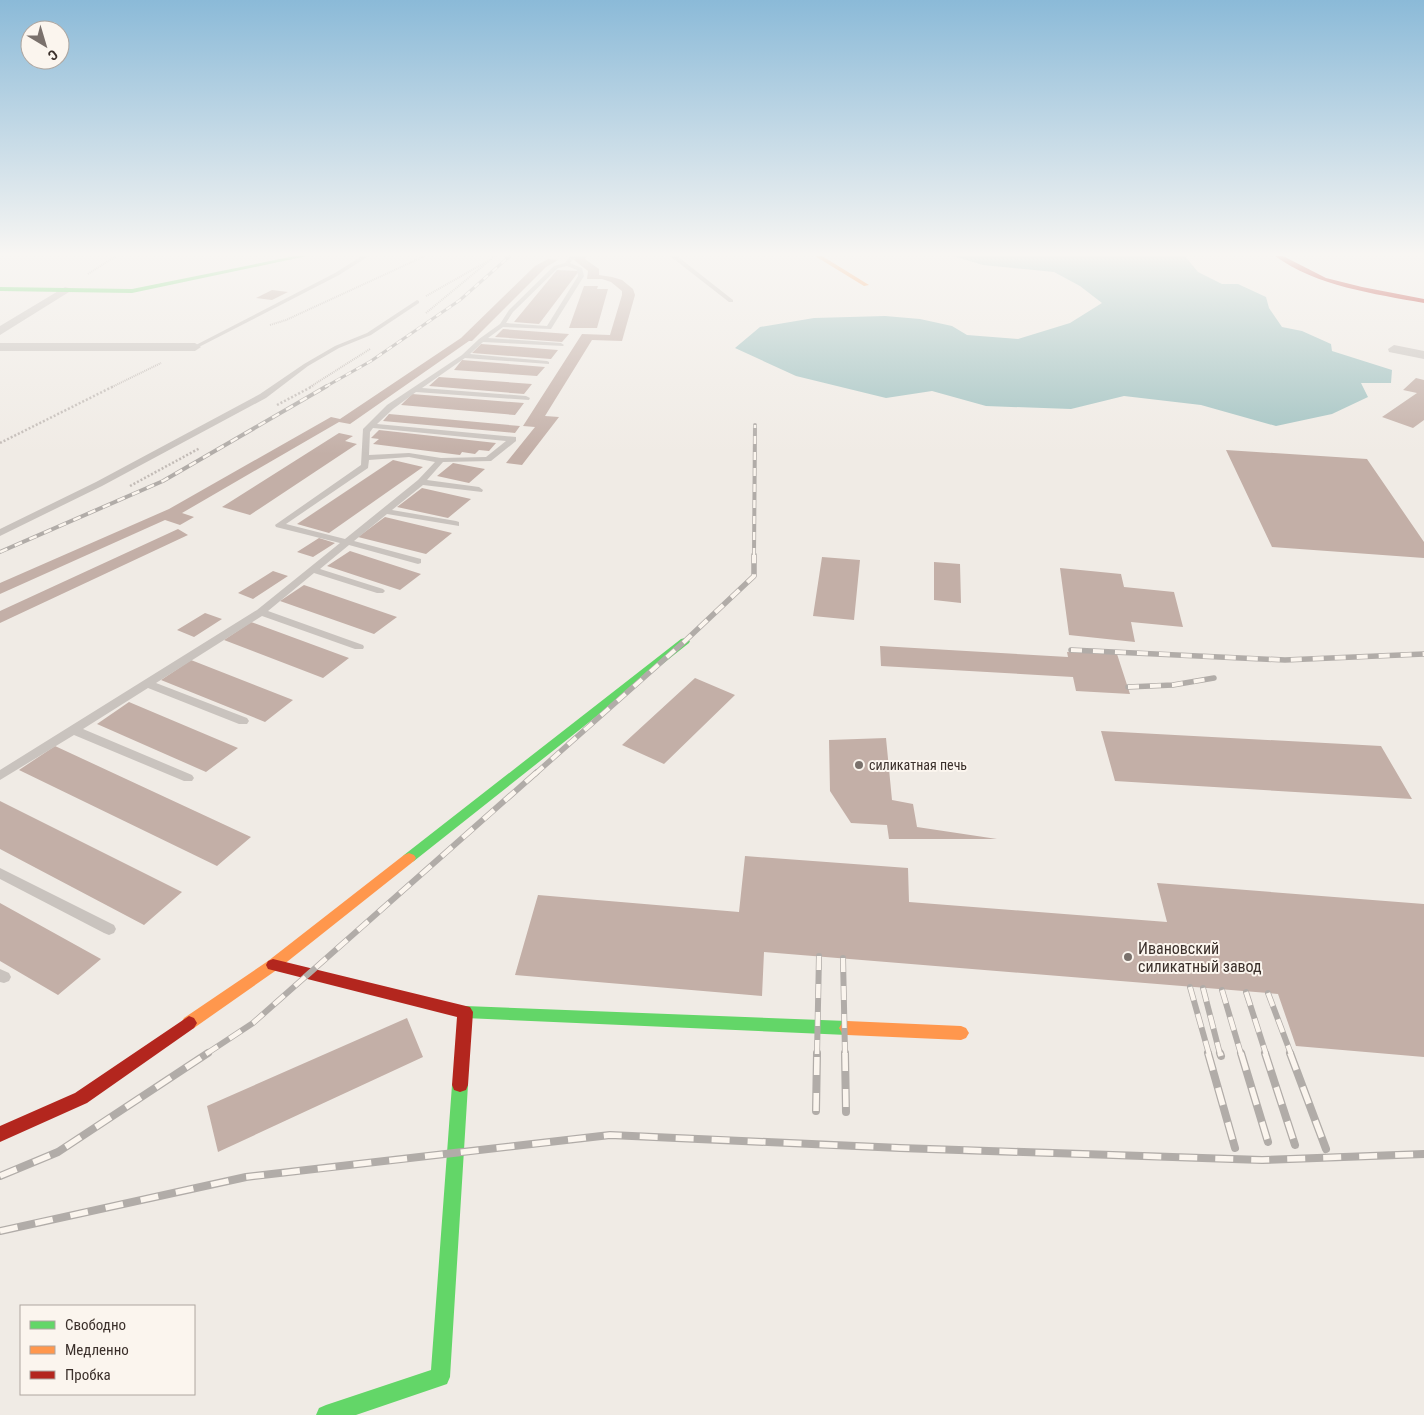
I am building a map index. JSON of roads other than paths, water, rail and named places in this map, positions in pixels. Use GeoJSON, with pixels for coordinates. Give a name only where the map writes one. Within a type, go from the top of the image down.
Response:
{"type":"FeatureCollection","features":[{"type":"Feature","properties":{"kind":"street"},"geometry":{"type":"LineString","coordinates":[[0,332],[15,322]]}},
{"type":"Feature","properties":{"kind":"street"},"geometry":{"type":"LineString","coordinates":[[0,347],[195,347]]}},
{"type":"Feature","properties":{"kind":"street"},"geometry":{"type":"LineString","coordinates":[[1394,349],[1424,355]]}},
{"type":"Feature","properties":{"kind":"street"},"geometry":{"type":"LineString","coordinates":[[0,1134],[81,1098],[273,964],[685,641]]}},
{"type":"Feature","properties":{"kind":"street"},"geometry":{"type":"LineString","coordinates":[[273,964],[465,1012],[961,1033]]}},
{"type":"Feature","properties":{"kind":"street"},"geometry":{"type":"LineString","coordinates":[[326,1415],[440,1376],[465,1012]]}},
{"type":"Feature","properties":{"kind":"lane"},"geometry":{"type":"LineString","coordinates":[[195,347],[244,322]]}},
{"type":"Feature","properties":{"kind":"lane"},"geometry":{"type":"LineString","coordinates":[[0,533],[99,484],[263,396],[306,365],[337,347],[369,334],[387,322]]}},
{"type":"Feature","properties":{"kind":"lane"},"geometry":{"type":"LineString","coordinates":[[418,561],[280,525],[365,466],[366,431],[390,407],[464,356],[481,340],[502,326],[504,322]]}},
{"type":"Feature","properties":{"kind":"lane"},"geometry":{"type":"LineString","coordinates":[[502,326],[550,328],[554,322]]}},
{"type":"Feature","properties":{"kind":"lane"},"geometry":{"type":"LineString","coordinates":[[481,340],[561,345]]}},
{"type":"Feature","properties":{"kind":"lane"},"geometry":{"type":"LineString","coordinates":[[464,356],[547,364]]}},
{"type":"Feature","properties":{"kind":"lane"},"geometry":{"type":"LineString","coordinates":[[415,390],[526,398]]}},
{"type":"Feature","properties":{"kind":"lane"},"geometry":{"type":"LineString","coordinates":[[366,458],[409,455],[441,460],[488,459],[513,439],[372,426]]}},
{"type":"Feature","properties":{"kind":"lane"},"geometry":{"type":"LineString","coordinates":[[0,776],[261,612],[421,482],[441,460]]}},
{"type":"Feature","properties":{"kind":"lane"},"geometry":{"type":"LineString","coordinates":[[421,482],[479,490]]}},
{"type":"Feature","properties":{"kind":"lane"},"geometry":{"type":"LineString","coordinates":[[386,511],[456,524]]}},
{"type":"Feature","properties":{"kind":"lane"},"geometry":{"type":"LineString","coordinates":[[312,570],[380,592]]}},
{"type":"Feature","properties":{"kind":"lane"},"geometry":{"type":"LineString","coordinates":[[261,612],[359,647]]}},
{"type":"Feature","properties":{"kind":"lane"},"geometry":{"type":"LineString","coordinates":[[148,684],[242,721]]}},
{"type":"Feature","properties":{"kind":"lane"},"geometry":{"type":"LineString","coordinates":[[74,730],[188,778]]}},
{"type":"Feature","properties":{"kind":"lane"},"geometry":{"type":"LineString","coordinates":[[0,873],[109,929]]}},
{"type":"Feature","properties":{"kind":"water"},"geometry":{"type":"Polygon","coordinates":[[[790,322],[934,322],[952,326],[967,335],[1018,339],[1070,323],[1279,322],[1282,327],[1302,331],[1331,344],[1332,351],[1392,370],[1391,383],[1361,383],[1368,397],[1332,414],[1276,426],[1201,405],[1124,396],[1071,409],[986,406],[932,391],[886,398],[796,376],[735,348],[760,327],[790,322]]]}},
{"type":"Feature","properties":{"kind":"railway"},"geometry":{"type":"LineString","coordinates":[[325,387],[371,361],[428,322]]}},
{"type":"Feature","properties":{"kind":"railway"},"geometry":{"type":"LineString","coordinates":[[0,552],[163,481],[327,386]]}},
{"type":"Feature","properties":{"kind":"railway"},"geometry":{"type":"LineString","coordinates":[[754,556],[755,425]]}},
{"type":"Feature","properties":{"kind":"railway"},"geometry":{"type":"LineString","coordinates":[[535,774],[685,641],[754,576],[754,556]]}},
{"type":"Feature","properties":{"kind":"railway"},"geometry":{"type":"LineString","coordinates":[[1071,650],[1285,660],[1424,654]]}},
{"type":"Feature","properties":{"kind":"railway"},"geometry":{"type":"LineString","coordinates":[[1128,687],[1173,685],[1214,678]]}},
{"type":"Feature","properties":{"kind":"railway"},"geometry":{"type":"LineString","coordinates":[[206,1054],[253,1023],[537,772]]}},
{"type":"Feature","properties":{"kind":"railway"},"geometry":{"type":"LineString","coordinates":[[817,1054],[819,956]]}},
{"type":"Feature","properties":{"kind":"railway"},"geometry":{"type":"LineString","coordinates":[[843,958],[845,1054]]}},
{"type":"Feature","properties":{"kind":"railway"},"geometry":{"type":"LineString","coordinates":[[1190,987],[1209,1054]]}},
{"type":"Feature","properties":{"kind":"railway"},"geometry":{"type":"LineString","coordinates":[[1203,988],[1220,1054]]}},
{"type":"Feature","properties":{"kind":"railway"},"geometry":{"type":"LineString","coordinates":[[1222,990],[1241,1054]]}},
{"type":"Feature","properties":{"kind":"railway"},"geometry":{"type":"LineString","coordinates":[[1246,992],[1266,1054]]}},
{"type":"Feature","properties":{"kind":"railway"},"geometry":{"type":"LineString","coordinates":[[1268,993],[1291,1054]]}},
{"type":"Feature","properties":{"kind":"railway"},"geometry":{"type":"LineString","coordinates":[[0,1176],[58,1152],[208,1053]]}},
{"type":"Feature","properties":{"kind":"railway"},"geometry":{"type":"LineString","coordinates":[[816,1111],[817,1053]]}},
{"type":"Feature","properties":{"kind":"railway"},"geometry":{"type":"LineString","coordinates":[[845,1053],[846,1112]]}},
{"type":"Feature","properties":{"kind":"railway"},"geometry":{"type":"LineString","coordinates":[[1208,1053],[1235,1148]]}},
{"type":"Feature","properties":{"kind":"railway"},"geometry":{"type":"LineString","coordinates":[[1241,1053],[1268,1142]]}},
{"type":"Feature","properties":{"kind":"railway"},"geometry":{"type":"LineString","coordinates":[[1265,1053],[1295,1145]]}},
{"type":"Feature","properties":{"kind":"railway"},"geometry":{"type":"LineString","coordinates":[[1290,1053],[1326,1149]]}},
{"type":"Feature","properties":{"kind":"railway"},"geometry":{"type":"LineString","coordinates":[[0,1231],[246,1177],[610,1135],[900,1148],[1262,1160],[1424,1154]]}},
{"type":"Feature","properties":{"kind":"place","name":"силикатная печь"},"geometry":{"type":"Point","coordinates":[859,765]}},
{"type":"Feature","properties":{"kind":"place","name":"Ивановский силикатный завод"},"geometry":{"type":"Point","coordinates":[1128,957]}}]}
